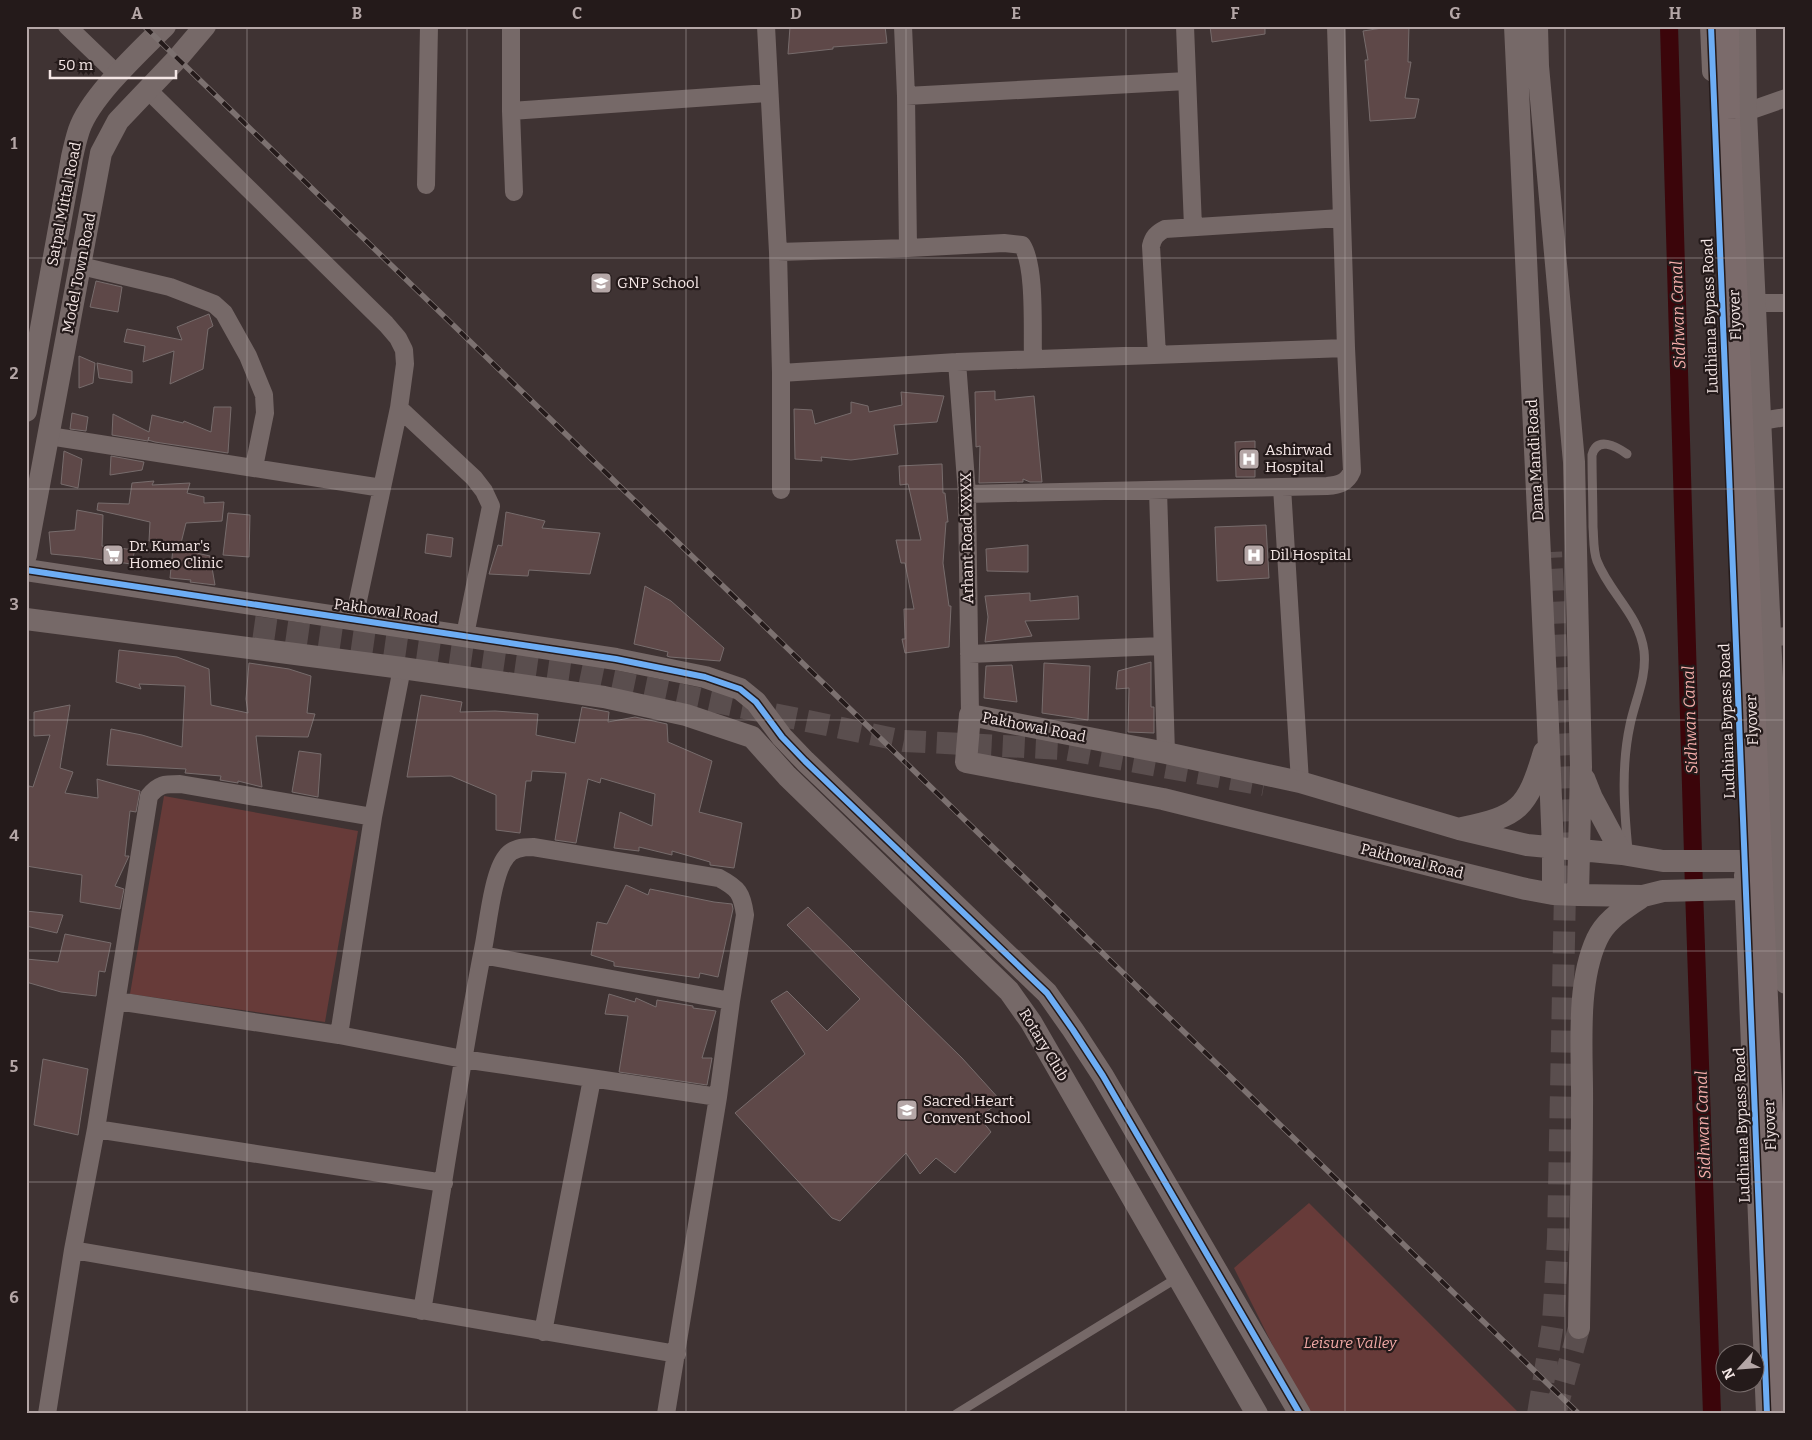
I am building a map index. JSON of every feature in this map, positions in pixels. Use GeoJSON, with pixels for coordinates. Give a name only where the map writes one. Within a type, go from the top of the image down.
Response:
{"type":"FeatureCollection","features":[{"type":"Feature","properties":{"kind":"highway","name":"Flyover"},"geometry":{"type":"LineString","coordinates":[[1725,26],[1726,120],[1782,1414]]}},
{"type":"Feature","properties":{"kind":"street"},"geometry":{"type":"LineString","coordinates":[[67,26],[118,75]]}},
{"type":"Feature","properties":{"kind":"street","name":"Satpal Mittal Road"},"geometry":{"type":"LineString","coordinates":[[26,411],[72,157],[79,129],[90,107],[165,26]]}},
{"type":"Feature","properties":{"kind":"street","name":"Model Town Road"},"geometry":{"type":"LineString","coordinates":[[26,555],[101,153],[118,121],[206,26]]}},
{"type":"Feature","properties":{"kind":"street"},"geometry":{"type":"LineString","coordinates":[[426,185],[429,26]]}},
{"type":"Feature","properties":{"kind":"street"},"geometry":{"type":"LineString","coordinates":[[511,26],[510,112],[514,192]]}},
{"type":"Feature","properties":{"kind":"street"},"geometry":{"type":"LineString","coordinates":[[766,26],[768,93],[778,252],[781,490]]}},
{"type":"Feature","properties":{"kind":"street"},"geometry":{"type":"LineString","coordinates":[[903,26],[908,248]]}},
{"type":"Feature","properties":{"kind":"street"},"geometry":{"type":"LineString","coordinates":[[1185,26],[1193,227]]}},
{"type":"Feature","properties":{"kind":"street"},"geometry":{"type":"LineString","coordinates":[[967,494],[1336,485],[1349,478],[1352,471],[1341,218],[1336,26]]}},
{"type":"Feature","properties":{"kind":"street","name":"Dana Mandi Road"},"geometry":{"type":"LineString","coordinates":[[1515,26],[1535,345],[1553,894]]}},
{"type":"Feature","properties":{"kind":"street"},"geometry":{"type":"LineString","coordinates":[[1537,26],[1538,66],[1574,462],[1581,768],[1578,896]]}},
{"type":"Feature","properties":{"kind":"street","name":"Ludhiana Bypass Road"},"geometry":{"type":"LineString","coordinates":[[1711,26],[1743,862],[1742,889],[1767,1414]]}},
{"type":"Feature","properties":{"kind":"street"},"geometry":{"type":"LineString","coordinates":[[1745,26],[1746,112],[1760,421],[1777,637],[1786,983]]}},
{"type":"Feature","properties":{"kind":"street"},"geometry":{"type":"LineString","coordinates":[[906,96],[1187,81]]}},
{"type":"Feature","properties":{"kind":"street"},"geometry":{"type":"LineString","coordinates":[[148,90],[398,338],[404,350],[405,364],[399,408],[354,619]]}},
{"type":"Feature","properties":{"kind":"street"},"geometry":{"type":"LineString","coordinates":[[510,112],[768,93]]}},
{"type":"Feature","properties":{"kind":"street"},"geometry":{"type":"LineString","coordinates":[[1746,112],[1786,98]]}},
{"type":"Feature","properties":{"kind":"street"},"geometry":{"type":"LineString","coordinates":[[1157,355],[1152,239],[1156,234],[1165,229],[1341,218]]}},
{"type":"Feature","properties":{"kind":"street"},"geometry":{"type":"LineString","coordinates":[[778,252],[1004,243],[1022,245],[1027,252],[1030,268],[1033,359]]}},
{"type":"Feature","properties":{"kind":"street"},"geometry":{"type":"LineString","coordinates":[[81,266],[170,287],[214,304],[224,313],[248,356],[264,395],[265,413],[254,467]]}},
{"type":"Feature","properties":{"kind":"street"},"geometry":{"type":"LineString","coordinates":[[1755,303],[1786,303]]}},
{"type":"Feature","properties":{"kind":"street"},"geometry":{"type":"LineString","coordinates":[[1542,387],[1535,345],[1561,324]]}},
{"type":"Feature","properties":{"kind":"street"},"geometry":{"type":"LineString","coordinates":[[781,373],[957,362],[1346,348]]}},
{"type":"Feature","properties":{"kind":"street","name":"Arhant Road XXXX"},"geometry":{"type":"LineString","coordinates":[[957,362],[967,494],[970,715]]}},
{"type":"Feature","properties":{"kind":"street"},"geometry":{"type":"LineString","coordinates":[[399,408],[474,478],[484,491],[491,506],[466,635]]}},
{"type":"Feature","properties":{"kind":"street"},"geometry":{"type":"LineString","coordinates":[[1760,421],[1786,417]]}},
{"type":"Feature","properties":{"kind":"street"},"geometry":{"type":"LineString","coordinates":[[48,436],[382,488]]}},
{"type":"Feature","properties":{"kind":"street"},"geometry":{"type":"LineString","coordinates":[[1282,487],[1300,782]]}},
{"type":"Feature","properties":{"kind":"street"},"geometry":{"type":"LineString","coordinates":[[1158,490],[1166,753]]}},
{"type":"Feature","properties":{"kind":"street","name":"Pakhowal Road"},"geometry":{"type":"LineString","coordinates":[[26,570],[466,635],[669,669],[705,677],[740,689],[756,702],[782,737],[805,761]]}},
{"type":"Feature","properties":{"kind":"street"},"geometry":{"type":"LineString","coordinates":[[26,620],[402,668],[373,817],[338,1035]]}},
{"type":"Feature","properties":{"kind":"street"},"geometry":{"type":"LineString","coordinates":[[969,654],[1162,646]]}},
{"type":"Feature","properties":{"kind":"street","name":"Rotary Club"},"geometry":{"type":"LineString","coordinates":[[402,668],[604,697],[686,715],[752,737],[787,776],[1009,990],[1031,1022],[1257,1414]]}},
{"type":"Feature","properties":{"kind":"street","name":"Pakhowal Road"},"geometry":{"type":"LineString","coordinates":[[1783,870],[1743,862],[1663,861],[1626,854],[1578,850],[1553,857],[1527,845],[1459,829],[1300,782],[1166,753],[970,715],[966,762],[1163,800],[1421,864],[1553,894],[1578,896],[1742,889],[1784,896]]}},
{"type":"Feature","properties":{"kind":"street"},"geometry":{"type":"LineString","coordinates":[[1459,829],[1503,818],[1516,810],[1529,794],[1538,773],[1548,739]]}},
{"type":"Feature","properties":{"kind":"street"},"geometry":{"type":"LineString","coordinates":[[787,776],[805,761],[1047,993],[1074,1030],[1103,1076],[1300,1414]]}},
{"type":"Feature","properties":{"kind":"street"},"geometry":{"type":"LineString","coordinates":[[1581,768],[1592,798],[1626,854]]}},
{"type":"Feature","properties":{"kind":"street"},"geometry":{"type":"LineString","coordinates":[[46,1414],[73,1250],[96,1130],[149,796],[156,787],[166,784],[180,784],[373,817]]}},
{"type":"Feature","properties":{"kind":"street"},"geometry":{"type":"LineString","coordinates":[[1486,843],[1521,852],[1553,857]]}},
{"type":"Feature","properties":{"kind":"street"},"geometry":{"type":"LineString","coordinates":[[422,1311],[482,955],[497,877],[506,857],[512,850],[533,847],[719,878],[738,890],[743,902],[745,915],[718,1097],[666,1414]]}},
{"type":"Feature","properties":{"kind":"street"},"geometry":{"type":"LineString","coordinates":[[1579,1328],[1582,1175],[1582,1005],[1586,973],[1590,956],[1604,924],[1653,894]]}},
{"type":"Feature","properties":{"kind":"street"},"geometry":{"type":"LineString","coordinates":[[482,955],[731,1001]]}},
{"type":"Feature","properties":{"kind":"street"},"geometry":{"type":"LineString","coordinates":[[1009,990],[1034,995],[1048,1010],[1209,1282],[1283,1414]]}},
{"type":"Feature","properties":{"kind":"street"},"geometry":{"type":"LineString","coordinates":[[117,1001],[338,1035],[463,1059],[718,1097]]}},
{"type":"Feature","properties":{"kind":"street"},"geometry":{"type":"LineString","coordinates":[[543,1332],[592,1079]]}},
{"type":"Feature","properties":{"kind":"street"},"geometry":{"type":"LineString","coordinates":[[96,1130],[444,1183]]}},
{"type":"Feature","properties":{"kind":"street"},"geometry":{"type":"LineString","coordinates":[[73,1250],[677,1354]]}},
{"type":"Feature","properties":{"kind":"lane"},"geometry":{"type":"LineString","coordinates":[[1626,854],[1625,757],[1630,724],[1641,690],[1644,672],[1644,651],[1638,629],[1628,609],[1606,579],[1596,558],[1592,497],[1592,455],[1594,449],[1600,444],[1610,444],[1627,454]]}},
{"type":"Feature","properties":{"kind":"lane"},"geometry":{"type":"LineString","coordinates":[[956,1414],[1179,1278]]}},
{"type":"Feature","properties":{"kind":"green space"},"geometry":{"type":"Polygon","coordinates":[[[164,796],[358,831],[325,1022],[130,994],[164,796]]]}},
{"type":"Feature","properties":{"kind":"green space","name":"Leisure Valley"},"geometry":{"type":"Polygon","coordinates":[[[1309,1203],[1520,1414],[1307,1414],[1234,1268],[1309,1203]]]}},
{"type":"Feature","properties":{"kind":"building"},"geometry":{"type":"Polygon","coordinates":[[[885,26],[887,43],[833,47],[833,49],[788,54],[790,27],[885,26]]]}},
{"type":"Feature","properties":{"kind":"building"},"geometry":{"type":"Polygon","coordinates":[[[1210,26],[1265,26],[1265,34],[1212,42],[1210,26]]]}},
{"type":"Feature","properties":{"kind":"building"},"geometry":{"type":"Polygon","coordinates":[[[1395,26],[1409,26],[1408,62],[1411,62],[1405,98],[1419,99],[1415,118],[1370,121],[1365,60],[1368,60],[1363,31],[1395,26]]]}},
{"type":"Feature","properties":{"kind":"building"},"geometry":{"type":"Polygon","coordinates":[[[96,281],[122,287],[118,312],[90,307],[96,281]]]}},
{"type":"Feature","properties":{"kind":"building"},"geometry":{"type":"Polygon","coordinates":[[[209,314],[213,326],[208,329],[203,369],[170,384],[174,351],[143,362],[145,346],[124,342],[127,329],[182,340],[177,327],[209,314]]]}},
{"type":"Feature","properties":{"kind":"building"},"geometry":{"type":"Polygon","coordinates":[[[79,356],[95,363],[93,383],[79,388],[79,356]]]}},
{"type":"Feature","properties":{"kind":"building"},"geometry":{"type":"Polygon","coordinates":[[[97,363],[132,371],[132,383],[99,378],[97,363]]]}},
{"type":"Feature","properties":{"kind":"building"},"geometry":{"type":"Polygon","coordinates":[[[995,391],[995,400],[1034,396],[1042,482],[1030,482],[1023,479],[1023,482],[979,483],[980,446],[976,447],[975,392],[995,391]]]}},
{"type":"Feature","properties":{"kind":"building"},"geometry":{"type":"Polygon","coordinates":[[[901,392],[944,396],[937,422],[894,425],[898,454],[851,460],[821,457],[822,461],[795,459],[794,409],[812,410],[815,424],[851,413],[851,402],[868,406],[869,412],[902,405],[901,392]]]}},
{"type":"Feature","properties":{"kind":"building"},"geometry":{"type":"Polygon","coordinates":[[[214,407],[231,407],[228,453],[112,435],[113,414],[149,432],[152,415],[183,423],[184,421],[211,432],[214,407]]]}},
{"type":"Feature","properties":{"kind":"building"},"geometry":{"type":"Polygon","coordinates":[[[72,413],[88,417],[86,431],[70,429],[72,413]]]}},
{"type":"Feature","properties":{"kind":"building"},"geometry":{"type":"Polygon","coordinates":[[[1255,441],[1255,477],[1236,477],[1235,442],[1255,441]]]}},
{"type":"Feature","properties":{"kind":"building"},"geometry":{"type":"Polygon","coordinates":[[[64,451],[82,459],[78,488],[61,484],[64,451]]]}},
{"type":"Feature","properties":{"kind":"building"},"geometry":{"type":"Polygon","coordinates":[[[111,456],[144,462],[142,470],[110,475],[111,456]]]}},
{"type":"Feature","properties":{"kind":"building"},"geometry":{"type":"Polygon","coordinates":[[[942,464],[943,493],[945,493],[948,522],[946,522],[943,563],[949,606],[951,606],[949,647],[905,653],[902,639],[905,639],[904,609],[914,609],[905,563],[901,563],[896,540],[921,540],[908,484],[900,485],[899,466],[942,464]]]}},
{"type":"Feature","properties":{"kind":"building"},"geometry":{"type":"Polygon","coordinates":[[[154,481],[152,485],[190,483],[187,493],[204,497],[204,503],[224,502],[222,521],[186,523],[180,547],[149,541],[150,522],[97,510],[98,503],[129,504],[132,483],[154,481]]]}},
{"type":"Feature","properties":{"kind":"building"},"geometry":{"type":"Polygon","coordinates":[[[77,510],[103,515],[102,546],[135,550],[131,564],[51,554],[49,532],[75,530],[77,510]]]}},
{"type":"Feature","properties":{"kind":"building"},"geometry":{"type":"Polygon","coordinates":[[[506,512],[545,521],[542,528],[600,533],[590,574],[529,570],[528,576],[489,574],[498,545],[502,546],[506,512]]]}},
{"type":"Feature","properties":{"kind":"building"},"geometry":{"type":"Polygon","coordinates":[[[228,513],[250,515],[249,557],[223,555],[228,513]]]}},
{"type":"Feature","properties":{"kind":"building"},"geometry":{"type":"Polygon","coordinates":[[[1266,525],[1269,578],[1217,581],[1215,527],[1266,525]]]}},
{"type":"Feature","properties":{"kind":"building"},"geometry":{"type":"Polygon","coordinates":[[[427,534],[453,538],[451,557],[425,553],[427,534]]]}},
{"type":"Feature","properties":{"kind":"building"},"geometry":{"type":"Polygon","coordinates":[[[1028,545],[1028,572],[987,571],[986,549],[1028,545]]]}},
{"type":"Feature","properties":{"kind":"building"},"geometry":{"type":"Polygon","coordinates":[[[173,548],[210,556],[215,585],[170,578],[173,548]]]}},
{"type":"Feature","properties":{"kind":"building"},"geometry":{"type":"Polygon","coordinates":[[[645,586],[671,601],[724,648],[720,661],[670,657],[667,656],[668,652],[634,644],[645,586]]]}},
{"type":"Feature","properties":{"kind":"building"},"geometry":{"type":"Polygon","coordinates":[[[1030,593],[1030,601],[1078,596],[1079,619],[1025,621],[1032,636],[985,642],[988,617],[985,596],[1030,593]]]}},
{"type":"Feature","properties":{"kind":"building"},"geometry":{"type":"Polygon","coordinates":[[[119,650],[177,657],[209,669],[211,705],[248,713],[246,699],[249,663],[289,669],[311,676],[307,713],[315,714],[308,737],[256,736],[262,787],[238,781],[238,783],[220,780],[221,776],[185,773],[186,769],[107,765],[111,729],[142,735],[182,747],[185,686],[139,684],[141,689],[116,682],[119,650]]]}},
{"type":"Feature","properties":{"kind":"building"},"geometry":{"type":"Polygon","coordinates":[[[1151,662],[1151,707],[1154,707],[1154,733],[1128,732],[1129,688],[1116,689],[1118,671],[1151,662]]]}},
{"type":"Feature","properties":{"kind":"building"},"geometry":{"type":"Polygon","coordinates":[[[1044,663],[1090,666],[1088,720],[1042,713],[1044,663]]]}},
{"type":"Feature","properties":{"kind":"building"},"geometry":{"type":"Polygon","coordinates":[[[1012,665],[1017,702],[984,698],[986,666],[1012,665]]]}},
{"type":"Feature","properties":{"kind":"building"},"geometry":{"type":"Polygon","coordinates":[[[421,695],[462,702],[460,712],[495,711],[538,714],[536,735],[575,743],[582,707],[609,712],[608,722],[635,717],[667,724],[668,742],[712,761],[699,812],[742,823],[734,868],[710,865],[710,862],[672,851],[672,855],[639,847],[639,851],[614,848],[620,812],[652,826],[655,794],[601,778],[600,783],[588,779],[576,843],[555,840],[566,773],[532,771],[531,781],[526,781],[520,833],[496,830],[496,795],[451,776],[407,777],[421,695]]]}},
{"type":"Feature","properties":{"kind":"building"},"geometry":{"type":"Polygon","coordinates":[[[70,705],[60,768],[73,772],[65,793],[98,798],[97,779],[140,791],[136,812],[130,811],[125,856],[129,856],[115,886],[124,889],[120,909],[80,902],[82,875],[26,866],[26,801],[29,786],[33,787],[50,735],[34,736],[34,712],[70,705]]]}},
{"type":"Feature","properties":{"kind":"building"},"geometry":{"type":"Polygon","coordinates":[[[299,751],[321,754],[318,797],[292,792],[299,751]]]}},
{"type":"Feature","properties":{"kind":"building"},"geometry":{"type":"Polygon","coordinates":[[[626,885],[648,895],[650,889],[732,904],[733,909],[718,977],[700,973],[699,978],[614,966],[614,962],[591,955],[597,922],[607,924],[626,885]]]}},
{"type":"Feature","properties":{"kind":"building"},"geometry":{"type":"Polygon","coordinates":[[[808,907],[962,1058],[1001,1101],[979,1117],[991,1132],[955,1173],[936,1158],[920,1174],[906,1153],[840,1221],[832,1218],[735,1113],[805,1054],[771,1001],[787,991],[827,1031],[860,999],[787,925],[808,907]]]}},
{"type":"Feature","properties":{"kind":"building"},"geometry":{"type":"Polygon","coordinates":[[[26,911],[63,915],[57,933],[26,926],[26,911]]]}},
{"type":"Feature","properties":{"kind":"building"},"geometry":{"type":"Polygon","coordinates":[[[65,934],[111,943],[105,972],[99,971],[96,996],[61,992],[26,982],[26,959],[58,962],[65,934]]]}},
{"type":"Feature","properties":{"kind":"building"},"geometry":{"type":"Polygon","coordinates":[[[609,994],[635,1002],[636,998],[656,1007],[657,1000],[716,1011],[702,1058],[712,1058],[707,1085],[619,1072],[628,1016],[605,1014],[609,994]]]}},
{"type":"Feature","properties":{"kind":"building"},"geometry":{"type":"Polygon","coordinates":[[[43,1059],[88,1069],[78,1135],[34,1125],[43,1059]]]}},
{"type":"Feature","properties":{"kind":"waterway","name":"Sidhwan Canal"},"geometry":{"type":"LineString","coordinates":[[1669,26],[1694,889],[1712,1414]]}},
{"type":"Feature","properties":{"kind":"tunnel"},"geometry":{"type":"LineString","coordinates":[[1538,1414],[1553,1323],[1558,1239],[1566,842],[1551,552]]}},
{"type":"Feature","properties":{"kind":"tunnel"},"geometry":{"type":"LineString","coordinates":[[254,627],[571,672],[904,741],[1064,749],[1264,785]]}},
{"type":"Feature","properties":{"kind":"tunnel"},"geometry":{"type":"LineString","coordinates":[[1555,1414],[1579,1328]]}},
{"type":"Feature","properties":{"kind":"railway"},"geometry":{"type":"LineString","coordinates":[[144,26],[1579,1414]]}},
{"type":"Feature","properties":{"kind":"cycle path"},"geometry":{"type":"LineString","coordinates":[[1711,26],[1767,1414]]}},
{"type":"Feature","properties":{"kind":"cycle path"},"geometry":{"type":"LineString","coordinates":[[26,570],[616,659],[705,677],[740,689],[756,702],[782,737],[805,761],[1047,993],[1103,1076],[1300,1414]]}},
{"type":"Feature","properties":{"kind":"place","name":"GNP School"},"geometry":{"type":"Point","coordinates":[601,283]}},
{"type":"Feature","properties":{"kind":"place","name":"Ashirwad Hospital"},"geometry":{"type":"Point","coordinates":[1249,459]}},
{"type":"Feature","properties":{"kind":"place","name":"Dr. Kumar's Homeo Clinic"},"geometry":{"type":"Point","coordinates":[113,555]}},
{"type":"Feature","properties":{"kind":"place","name":"Dil Hospital"},"geometry":{"type":"Point","coordinates":[1254,555]}},
{"type":"Feature","properties":{"kind":"place","name":"Sacred Heart Convent School"},"geometry":{"type":"Point","coordinates":[907,1110]}}]}
